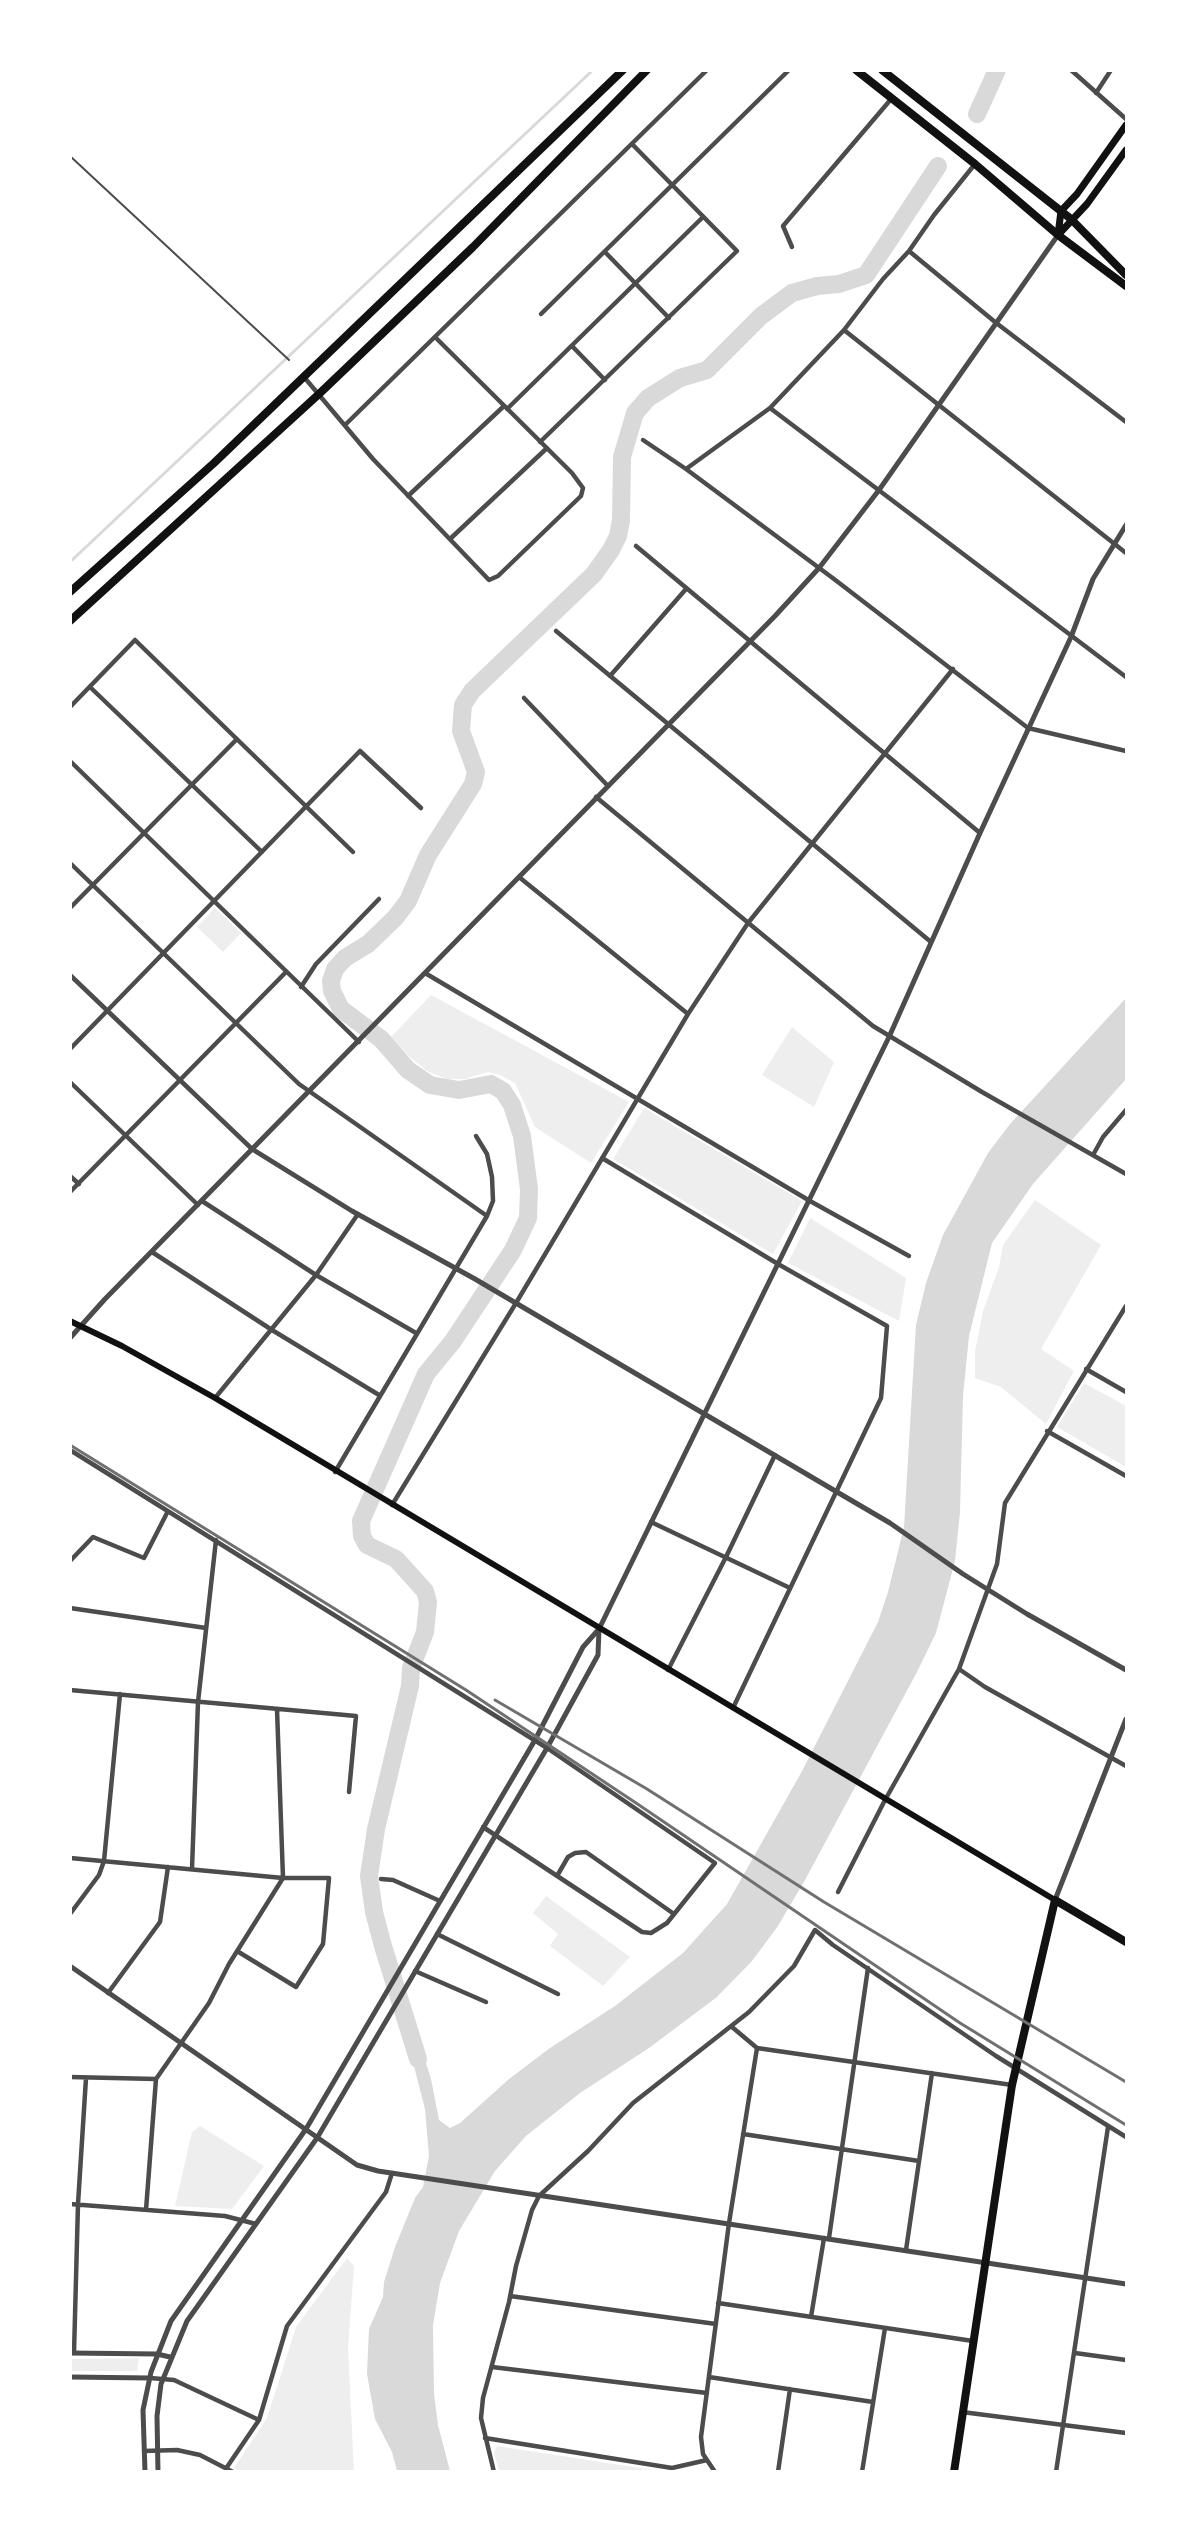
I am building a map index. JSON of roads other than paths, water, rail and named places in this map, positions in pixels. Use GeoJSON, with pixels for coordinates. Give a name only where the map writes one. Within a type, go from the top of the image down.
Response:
{"type":"FeatureCollection","features":[{"type":"Feature","properties":{"kind":"highway"},"geometry":{"type":"LineString","coordinates":[[70,592],[214,463],[623,70]]}},
{"type":"Feature","properties":{"kind":"highway"},"geometry":{"type":"LineString","coordinates":[[70,621],[319,394],[473,247],[647,70]]}},
{"type":"Feature","properties":{"kind":"highway"},"geometry":{"type":"LineString","coordinates":[[856,70],[975,164],[1058,235],[1126,286]]}},
{"type":"Feature","properties":{"kind":"highway"},"geometry":{"type":"LineString","coordinates":[[882,70],[1071,219],[1126,275]]}},
{"type":"Feature","properties":{"kind":"highway"},"geometry":{"type":"LineString","coordinates":[[954,2472],[1015,2068],[1055,1900],[1126,1942]]}},
{"type":"Feature","properties":{"kind":"main road"},"geometry":{"type":"LineString","coordinates":[[1058,235],[1061,211],[1077,194],[1126,124]]}},
{"type":"Feature","properties":{"kind":"main road"},"geometry":{"type":"LineString","coordinates":[[1058,235],[1088,204],[1126,150]]}},
{"type":"Feature","properties":{"kind":"main road"},"geometry":{"type":"LineString","coordinates":[[70,1321],[215,1398],[334,1472],[390,1503],[1055,1900]]}},
{"type":"Feature","properties":{"kind":"street"},"geometry":{"type":"LineString","coordinates":[[345,425],[707,70]]}},
{"type":"Feature","properties":{"kind":"street"},"geometry":{"type":"LineString","coordinates":[[542,314],[789,70]]}},
{"type":"Feature","properties":{"kind":"street"},"geometry":{"type":"LineString","coordinates":[[1071,70],[1126,119]]}},
{"type":"Feature","properties":{"kind":"street"},"geometry":{"type":"LineString","coordinates":[[1096,93],[1111,70]]}},
{"type":"Feature","properties":{"kind":"street"},"geometry":{"type":"LineString","coordinates":[[792,248],[783,226],[892,98]]}},
{"type":"Feature","properties":{"kind":"street"},"geometry":{"type":"LineString","coordinates":[[540,442],[737,251],[632,144]]}},
{"type":"Feature","properties":{"kind":"street"},"geometry":{"type":"LineString","coordinates":[[686,469],[770,408],[844,330],[883,279],[909,251],[934,215],[975,164]]}},
{"type":"Feature","properties":{"kind":"street"},"geometry":{"type":"LineString","coordinates":[[408,495],[572,346],[703,217]]}},
{"type":"Feature","properties":{"kind":"street"},"geometry":{"type":"LineString","coordinates":[[70,1338],[819,568],[879,490],[1058,235]]}},
{"type":"Feature","properties":{"kind":"street"},"geometry":{"type":"LineString","coordinates":[[909,251],[996,322],[1126,422]]}},
{"type":"Feature","properties":{"kind":"street"},"geometry":{"type":"LineString","coordinates":[[605,252],[669,318]]}},
{"type":"Feature","properties":{"kind":"street"},"geometry":{"type":"LineString","coordinates":[[844,330],[1126,553]]}},
{"type":"Feature","properties":{"kind":"street"},"geometry":{"type":"LineString","coordinates":[[304,377],[373,459],[489,580],[498,576],[581,496],[583,488],[547,448],[436,338]]}},
{"type":"Feature","properties":{"kind":"street"},"geometry":{"type":"LineString","coordinates":[[572,346],[604,380]]}},
{"type":"Feature","properties":{"kind":"street"},"geometry":{"type":"LineString","coordinates":[[770,408],[1126,677]]}},
{"type":"Feature","properties":{"kind":"street"},"geometry":{"type":"LineString","coordinates":[[643,440],[686,469],[819,568],[1028,728],[1126,751]]}},
{"type":"Feature","properties":{"kind":"street"},"geometry":{"type":"LineString","coordinates":[[450,539],[547,448]]}},
{"type":"Feature","properties":{"kind":"street"},"geometry":{"type":"LineString","coordinates":[[145,2472],[143,2410],[157,2354],[171,2321],[306,2129],[535,1740],[583,1647],[598,1629],[889,1037],[1071,637],[1093,579],[1126,525]]}},
{"type":"Feature","properties":{"kind":"street"},"geometry":{"type":"LineString","coordinates":[[636,546],[980,833]]}},
{"type":"Feature","properties":{"kind":"street"},"geometry":{"type":"LineString","coordinates":[[610,675],[686,589]]}},
{"type":"Feature","properties":{"kind":"street"},"geometry":{"type":"LineString","coordinates":[[556,631],[931,942]]}},
{"type":"Feature","properties":{"kind":"street"},"geometry":{"type":"LineString","coordinates":[[70,707],[135,640],[353,852]]}},
{"type":"Feature","properties":{"kind":"street"},"geometry":{"type":"LineString","coordinates":[[390,1503],[516,1303],[688,1014],[748,922],[953,669]]}},
{"type":"Feature","properties":{"kind":"street"},"geometry":{"type":"LineString","coordinates":[[90,687],[262,852]]}},
{"type":"Feature","properties":{"kind":"street"},"geometry":{"type":"LineString","coordinates":[[524,698],[608,786]]}},
{"type":"Feature","properties":{"kind":"street"},"geometry":{"type":"LineString","coordinates":[[70,908],[237,739]]}},
{"type":"Feature","properties":{"kind":"street"},"geometry":{"type":"LineString","coordinates":[[70,1048],[360,751],[421,808]]}},
{"type":"Feature","properties":{"kind":"street"},"geometry":{"type":"LineString","coordinates":[[70,761],[359,1042]]}},
{"type":"Feature","properties":{"kind":"street"},"geometry":{"type":"LineString","coordinates":[[596,797],[889,1037],[1126,1174]]}},
{"type":"Feature","properties":{"kind":"street"},"geometry":{"type":"LineString","coordinates":[[70,863],[299,1084],[487,1216]]}},
{"type":"Feature","properties":{"kind":"street"},"geometry":{"type":"LineString","coordinates":[[519,877],[688,1014]]}},
{"type":"Feature","properties":{"kind":"street"},"geometry":{"type":"LineString","coordinates":[[301,987],[316,964],[379,899]]}},
{"type":"Feature","properties":{"kind":"street"},"geometry":{"type":"LineString","coordinates":[[70,1192],[286,972]]}},
{"type":"Feature","properties":{"kind":"street"},"geometry":{"type":"LineString","coordinates":[[425,973],[810,1201],[909,1256]]}},
{"type":"Feature","properties":{"kind":"street"},"geometry":{"type":"LineString","coordinates":[[70,975],[252,1149],[358,1214],[495,1290],[890,1523],[963,1574],[1126,1670]]}},
{"type":"Feature","properties":{"kind":"street"},"geometry":{"type":"LineString","coordinates":[[70,1082],[200,1203],[316,1275],[416,1333]]}},
{"type":"Feature","properties":{"kind":"street"},"geometry":{"type":"LineString","coordinates":[[1093,1155],[1103,1137],[1126,1110]]}},
{"type":"Feature","properties":{"kind":"street"},"geometry":{"type":"LineString","coordinates":[[334,1472],[487,1216],[493,1201],[492,1177],[487,1154],[476,1136]]}},
{"type":"Feature","properties":{"kind":"street"},"geometry":{"type":"LineString","coordinates":[[603,1158],[778,1264],[887,1326],[880,1398],[733,1708]]}},
{"type":"Feature","properties":{"kind":"street"},"geometry":{"type":"LineString","coordinates":[[70,1176],[78,1184]]}},
{"type":"Feature","properties":{"kind":"street"},"geometry":{"type":"LineString","coordinates":[[215,1398],[316,1275],[358,1214]]}},
{"type":"Feature","properties":{"kind":"street"},"geometry":{"type":"LineString","coordinates":[[152,1252],[272,1330],[379,1395]]}},
{"type":"Feature","properties":{"kind":"street"},"geometry":{"type":"LineString","coordinates":[[838,1892],[885,1800],[959,1669],[997,1564],[1005,1503],[1047,1431],[1126,1306]]}},
{"type":"Feature","properties":{"kind":"street"},"geometry":{"type":"LineString","coordinates":[[1086,1369],[1126,1392]]}},
{"type":"Feature","properties":{"kind":"street"},"geometry":{"type":"LineString","coordinates":[[1047,1431],[1126,1476]]}},
{"type":"Feature","properties":{"kind":"street"},"geometry":{"type":"LineString","coordinates":[[70,1450],[535,1740],[714,1863],[668,1923],[651,1933],[642,1932],[483,1827]]}},
{"type":"Feature","properties":{"kind":"street"},"geometry":{"type":"LineString","coordinates":[[668,1670],[775,1455]]}},
{"type":"Feature","properties":{"kind":"street"},"geometry":{"type":"LineString","coordinates":[[70,1561],[93,1537],[144,1557],[168,1511]]}},
{"type":"Feature","properties":{"kind":"street"},"geometry":{"type":"LineString","coordinates":[[651,1522],[790,1588]]}},
{"type":"Feature","properties":{"kind":"street"},"geometry":{"type":"LineString","coordinates":[[192,1869],[198,1702],[216,1540]]}},
{"type":"Feature","properties":{"kind":"street"},"geometry":{"type":"LineString","coordinates":[[70,1608],[206,1628]]}},
{"type":"Feature","properties":{"kind":"street"},"geometry":{"type":"LineString","coordinates":[[158,2472],[157,2416],[163,2380],[170,2357],[187,2321],[317,2138],[547,1748],[598,1655],[598,1629]]}},
{"type":"Feature","properties":{"kind":"street"},"geometry":{"type":"LineString","coordinates":[[959,1669],[985,1687],[1126,1766]]}},
{"type":"Feature","properties":{"kind":"street"},"geometry":{"type":"LineString","coordinates":[[70,1690],[356,1716],[349,1792]]}},
{"type":"Feature","properties":{"kind":"street"},"geometry":{"type":"LineString","coordinates":[[70,1914],[99,1875],[104,1862],[120,1694]]}},
{"type":"Feature","properties":{"kind":"street"},"geometry":{"type":"LineString","coordinates":[[146,2210],[156,2079],[209,2003],[237,1951],[283,1878],[277,1709]]}},
{"type":"Feature","properties":{"kind":"street"},"geometry":{"type":"LineString","coordinates":[[1055,1900],[1126,1719]]}},
{"type":"Feature","properties":{"kind":"street"},"geometry":{"type":"LineString","coordinates":[[557,1876],[568,1857],[575,1853],[586,1852],[674,1914]]}},
{"type":"Feature","properties":{"kind":"street"},"geometry":{"type":"LineString","coordinates":[[70,1858],[283,1878],[329,1878],[323,1944],[296,1987],[237,1951]]}},
{"type":"Feature","properties":{"kind":"street"},"geometry":{"type":"LineString","coordinates":[[108,1993],[160,1922],[168,1867]]}},
{"type":"Feature","properties":{"kind":"street"},"geometry":{"type":"LineString","coordinates":[[381,1879],[393,1880],[440,1901]]}},
{"type":"Feature","properties":{"kind":"street"},"geometry":{"type":"LineString","coordinates":[[494,2472],[481,2418],[483,2398],[516,2266],[532,2210],[539,2196],[588,2151],[633,2103],[732,2027],[794,1966],[815,1930],[1015,2068],[1126,2138]]}},
{"type":"Feature","properties":{"kind":"street"},"geometry":{"type":"LineString","coordinates":[[437,1934],[558,1994]]}},
{"type":"Feature","properties":{"kind":"street"},"geometry":{"type":"LineString","coordinates":[[70,1966],[357,2165],[502,2191],[729,2223],[1126,2284]]}},
{"type":"Feature","properties":{"kind":"street"},"geometry":{"type":"LineString","coordinates":[[812,2317],[842,2149],[868,1968]]}},
{"type":"Feature","properties":{"kind":"street"},"geometry":{"type":"LineString","coordinates":[[415,1971],[486,2002]]}},
{"type":"Feature","properties":{"kind":"street"},"geometry":{"type":"LineString","coordinates":[[732,2027],[757,2048],[1012,2085]]}},
{"type":"Feature","properties":{"kind":"street"},"geometry":{"type":"LineString","coordinates":[[715,2472],[703,2454],[701,2437],[729,2223],[757,2048]]}},
{"type":"Feature","properties":{"kind":"street"},"geometry":{"type":"LineString","coordinates":[[906,2250],[932,2073]]}},
{"type":"Feature","properties":{"kind":"street"},"geometry":{"type":"LineString","coordinates":[[70,2077],[156,2079]]}},
{"type":"Feature","properties":{"kind":"street"},"geometry":{"type":"LineString","coordinates":[[86,2078],[72,2353],[157,2354],[170,2357]]}},
{"type":"Feature","properties":{"kind":"street"},"geometry":{"type":"LineString","coordinates":[[1056,2472],[1108,2127]]}},
{"type":"Feature","properties":{"kind":"street"},"geometry":{"type":"LineString","coordinates":[[743,2134],[920,2161]]}},
{"type":"Feature","properties":{"kind":"street"},"geometry":{"type":"LineString","coordinates":[[227,2467],[259,2420],[287,2326],[386,2192],[392,2173]]}},
{"type":"Feature","properties":{"kind":"street"},"geometry":{"type":"LineString","coordinates":[[70,2204],[225,2216],[256,2224]]}},
{"type":"Feature","properties":{"kind":"street"},"geometry":{"type":"LineString","coordinates":[[510,2296],[716,2324]]}},
{"type":"Feature","properties":{"kind":"street"},"geometry":{"type":"LineString","coordinates":[[718,2303],[973,2341]]}},
{"type":"Feature","properties":{"kind":"street"},"geometry":{"type":"LineString","coordinates":[[862,2472],[885,2328]]}},
{"type":"Feature","properties":{"kind":"street"},"geometry":{"type":"LineString","coordinates":[[1075,2353],[1126,2360]]}},
{"type":"Feature","properties":{"kind":"street"},"geometry":{"type":"LineString","coordinates":[[492,2367],[707,2393]]}},
{"type":"Feature","properties":{"kind":"street"},"geometry":{"type":"LineString","coordinates":[[709,2376],[873,2402]]}},
{"type":"Feature","properties":{"kind":"street"},"geometry":{"type":"LineString","coordinates":[[70,2377],[174,2380],[259,2420]]}},
{"type":"Feature","properties":{"kind":"street"},"geometry":{"type":"LineString","coordinates":[[778,2472],[790,2389]]}},
{"type":"Feature","properties":{"kind":"street"},"geometry":{"type":"LineString","coordinates":[[962,2412],[1126,2433]]}},
{"type":"Feature","properties":{"kind":"street"},"geometry":{"type":"LineString","coordinates":[[485,2438],[672,2468],[707,2460]]}},
{"type":"Feature","properties":{"kind":"street"},"geometry":{"type":"LineString","coordinates":[[144,2451],[177,2450],[200,2455],[233,2472]]}},
{"type":"Feature","properties":{"kind":"lane"},"geometry":{"type":"LineString","coordinates":[[70,156],[289,360]]}},
{"type":"Feature","properties":{"kind":"waterway"},"geometry":{"type":"LineString","coordinates":[[70,562],[593,70]]}},
{"type":"Feature","properties":{"kind":"waterway"},"geometry":{"type":"LineString","coordinates":[[977,114],[997,70]]}},
{"type":"Feature","properties":{"kind":"waterway"},"geometry":{"type":"LineString","coordinates":[[418,2059],[383,1946],[374,1912],[369,1876],[376,1829],[410,1686],[411,1668],[425,1632],[428,1602],[425,1591],[396,1559],[367,1545],[362,1536],[361,1521],[426,1374],[453,1341],[513,1250],[528,1218],[529,1189],[522,1136],[512,1105],[503,1091],[491,1084],[459,1090],[430,1085],[408,1070],[381,1039],[341,1009],[332,991],[331,981],[335,969],[345,958],[368,944],[395,918],[408,901],[428,855],[473,784],[476,772],[461,731],[463,705],[472,691],[594,574],[611,550],[618,536],[621,520],[622,457],[635,413],[648,398],[680,378],[707,370],[761,316],[792,293],[817,286],[839,284],[866,275],[938,166]]}},
{"type":"Feature","properties":{"kind":"railway"},"geometry":{"type":"LineString","coordinates":[[70,1445],[466,1690],[960,2023],[1126,2125]]}},
{"type":"Feature","properties":{"kind":"railway"},"geometry":{"type":"LineString","coordinates":[[495,1700],[647,1789],[824,1902],[1126,2082]]}}]}
